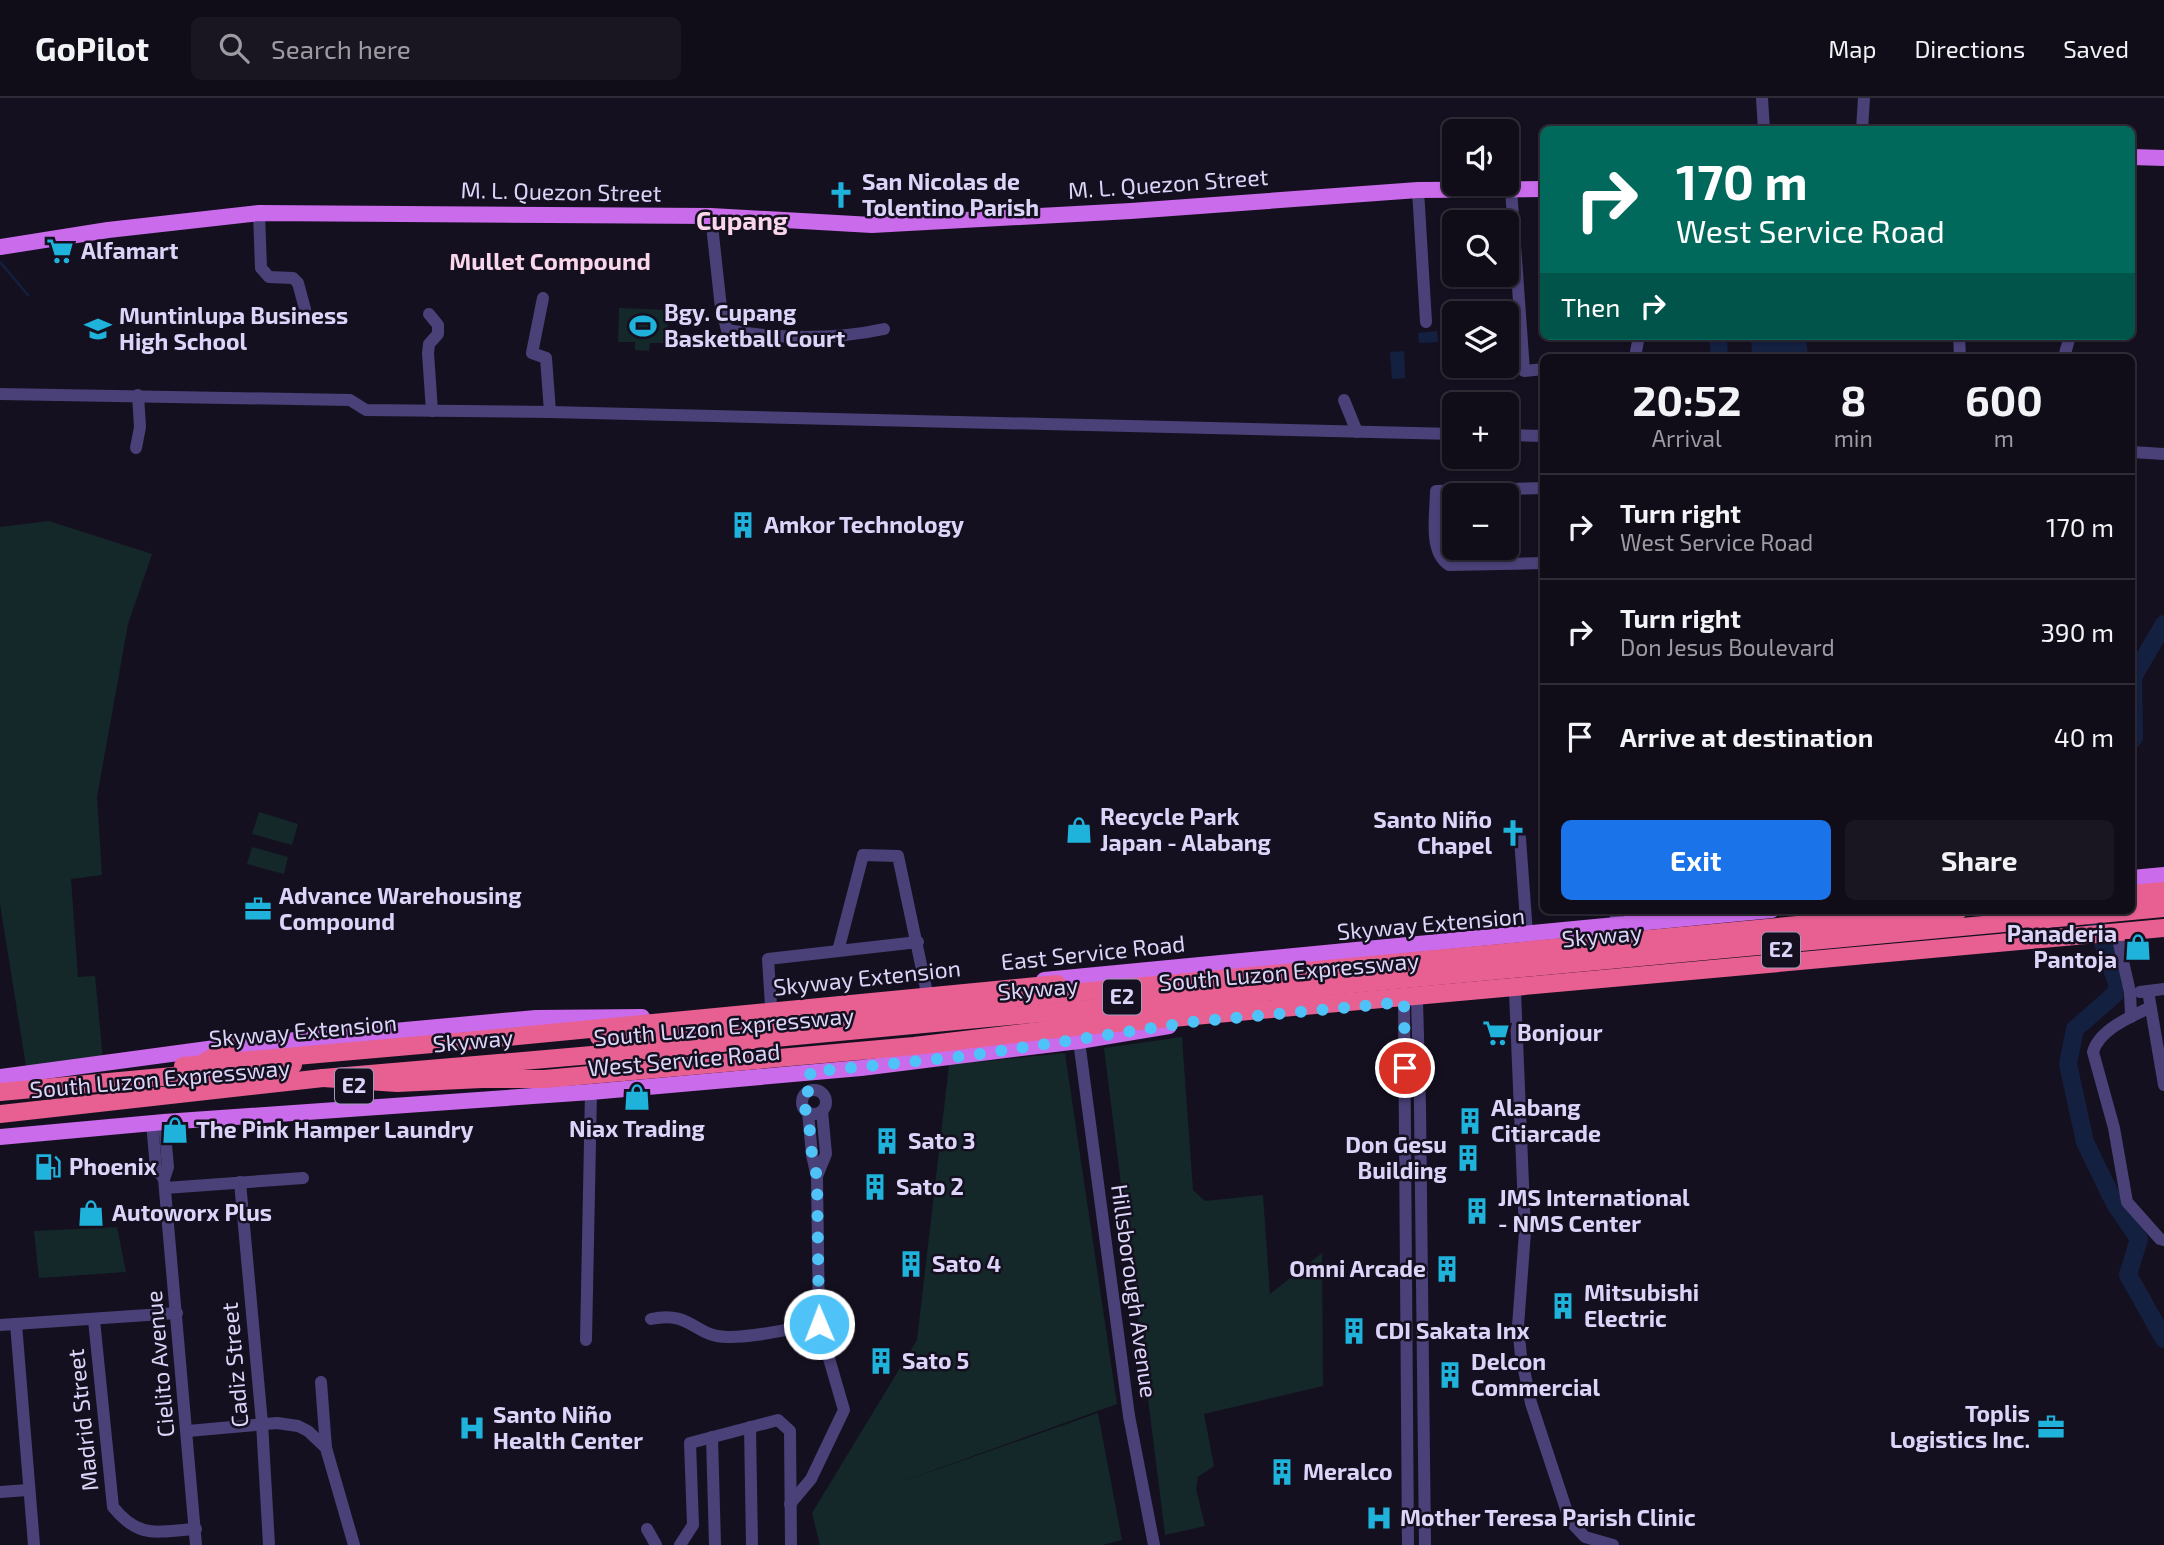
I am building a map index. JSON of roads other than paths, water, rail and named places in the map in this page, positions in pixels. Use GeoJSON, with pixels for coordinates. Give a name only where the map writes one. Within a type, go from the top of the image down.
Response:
{"type":"FeatureCollection","features":[{"type":"Feature","properties":{"kind":"highway"},"geometry":{"type":"LineString","coordinates":[[2135,883],[2164,880]]}},
{"type":"Feature","properties":{"kind":"highway"},"geometry":{"type":"LineString","coordinates":[[2135,894],[2164,891]]}},
{"type":"Feature","properties":{"kind":"highway"},"geometry":{"type":"LineString","coordinates":[[2135,903],[2164,900]]}},
{"type":"Feature","properties":{"kind":"highway","name":"South Luzon Expressway"},"geometry":{"type":"LineString","coordinates":[[0,1117],[2102,930],[2164,911]]}},
{"type":"Feature","properties":{"kind":"highway","name":"Skyway"},"geometry":{"type":"LineString","coordinates":[[2135,914],[2164,911]]}},
{"type":"Feature","properties":{"kind":"highway","name":"Skyway Extension"},"geometry":{"type":"LineString","coordinates":[[183,1070],[1806,914]]}},
{"type":"Feature","properties":{"kind":"highway","name":"South Luzon Expressway"},"geometry":{"type":"LineString","coordinates":[[0,1092],[183,1070],[1915,914]]}},
{"type":"Feature","properties":{"kind":"highway","name":"Skyway"},"geometry":{"type":"LineString","coordinates":[[0,1107],[587,1047],[2015,914]]}},
{"type":"Feature","properties":{"kind":"highway","name":"Skyway"},"geometry":{"type":"LineString","coordinates":[[0,1117],[323,1078],[602,1055],[2131,914]]}},
{"type":"Feature","properties":{"kind":"highway","name":"E2"},"geometry":{"type":"LineString","coordinates":[[323,1078],[397,1083],[544,1079],[914,1046],[1073,1027],[2164,929]]}},
{"type":"Feature","properties":{"kind":"highway"},"geometry":{"type":"LineString","coordinates":[[183,1070],[230,1046]]}},
{"type":"Feature","properties":{"kind":"highway","name":"E2"},"geometry":{"type":"LineString","coordinates":[[0,1082],[183,1070]]}},
{"type":"Feature","properties":{"kind":"main road"},"geometry":{"type":"LineString","coordinates":[[2135,158],[2164,158]]}},
{"type":"Feature","properties":{"kind":"main road","name":"M. L. Quezon Street"},"geometry":{"type":"LineString","coordinates":[[1519,189],[1540,189]]}},
{"type":"Feature","properties":{"kind":"main road","name":"M. L. Quezon Street"},"geometry":{"type":"LineString","coordinates":[[0,247],[108,230],[259,213],[711,216],[872,225],[1442,190]]}},
{"type":"Feature","properties":{"kind":"main road"},"geometry":{"type":"LineString","coordinates":[[2135,878],[2164,875]]}},
{"type":"Feature","properties":{"kind":"main road","name":"East Service Road"},"geometry":{"type":"LineString","coordinates":[[0,1077],[230,1046],[536,1018],[686,1015],[1527,934],[1616,917],[1683,914]]}},
{"type":"Feature","properties":{"kind":"main road","name":"West Service Road"},"geometry":{"type":"LineString","coordinates":[[0,1138],[158,1122],[591,1092],[810,1072],[1079,1041],[1192,1022],[1515,992],[2102,930],[2164,929]]}},
{"type":"Feature","properties":{"kind":"street"},"geometry":{"type":"LineString","coordinates":[[1762,98],[1764,126]]}},
{"type":"Feature","properties":{"kind":"street"},"geometry":{"type":"LineString","coordinates":[[1862,126],[1864,98]]}},
{"type":"Feature","properties":{"kind":"street"},"geometry":{"type":"LineString","coordinates":[[1418,190],[1426,322]]}},
{"type":"Feature","properties":{"kind":"street"},"geometry":{"type":"LineString","coordinates":[[1512,196],[1524,371],[1540,369]]}},
{"type":"Feature","properties":{"kind":"street"},"geometry":{"type":"LineString","coordinates":[[259,213],[261,268],[269,277],[293,278],[298,283],[304,309]]}},
{"type":"Feature","properties":{"kind":"street"},"geometry":{"type":"LineString","coordinates":[[711,216],[721,308],[727,330],[755,335],[854,335],[884,329]]}},
{"type":"Feature","properties":{"kind":"street"},"geometry":{"type":"LineString","coordinates":[[543,298],[532,353],[546,358],[550,412]]}},
{"type":"Feature","properties":{"kind":"street"},"geometry":{"type":"LineString","coordinates":[[429,314],[438,325],[438,334],[429,344],[428,353],[432,411]]}},
{"type":"Feature","properties":{"kind":"street"},"geometry":{"type":"LineString","coordinates":[[0,394],[350,400],[366,410],[1442,434]]}},
{"type":"Feature","properties":{"kind":"street"},"geometry":{"type":"LineString","coordinates":[[136,447],[140,427],[138,395]]}},
{"type":"Feature","properties":{"kind":"street"},"geometry":{"type":"LineString","coordinates":[[1344,400],[1357,432]]}},
{"type":"Feature","properties":{"kind":"street"},"geometry":{"type":"LineString","coordinates":[[1519,435],[1540,436]]}},
{"type":"Feature","properties":{"kind":"street"},"geometry":{"type":"LineString","coordinates":[[2135,452],[2164,454]]}},
{"type":"Feature","properties":{"kind":"street"},"geometry":{"type":"LineString","coordinates":[[1540,488],[1436,491],[1436,548],[1443,561],[1449,565],[1540,563]]}},
{"type":"Feature","properties":{"kind":"street"},"geometry":{"type":"LineString","coordinates":[[1520,838],[1527,934]]}},
{"type":"Feature","properties":{"kind":"street"},"geometry":{"type":"LineString","coordinates":[[838,951],[863,855],[898,856],[927,993]]}},
{"type":"Feature","properties":{"kind":"street"},"geometry":{"type":"LineString","coordinates":[[2102,930],[2130,992],[2131,1017]]}},
{"type":"Feature","properties":{"kind":"street"},"geometry":{"type":"LineString","coordinates":[[771,1006],[768,959],[918,942]]}},
{"type":"Feature","properties":{"kind":"street"},"geometry":{"type":"LineString","coordinates":[[2130,992],[2164,989]]}},
{"type":"Feature","properties":{"kind":"street"},"geometry":{"type":"LineString","coordinates":[[2148,991],[2164,1085]]}},
{"type":"Feature","properties":{"kind":"street"},"geometry":{"type":"LineString","coordinates":[[1515,992],[1525,1232],[1518,1326],[1521,1356],[1531,1403],[1570,1521],[1585,1537],[1613,1545]]}},
{"type":"Feature","properties":{"kind":"street"},"geometry":{"type":"LineString","coordinates":[[1408,1545],[1406,1223],[1410,1001]]}},
{"type":"Feature","properties":{"kind":"street"},"geometry":{"type":"LineString","coordinates":[[1410,1001],[1421,1223],[1424,1545]]}},
{"type":"Feature","properties":{"kind":"street"},"geometry":{"type":"LineString","coordinates":[[2149,1008],[2105,1034],[2095,1044],[2093,1052],[2114,1128],[2127,1202],[2160,1239],[2164,1240]]}},
{"type":"Feature","properties":{"kind":"street","name":"Hillsborough Avenue"},"geometry":{"type":"LineString","coordinates":[[1079,1041],[1129,1416],[1154,1545]]}},
{"type":"Feature","properties":{"kind":"street"},"geometry":{"type":"LineString","coordinates":[[810,1072],[813,1090]]}},
{"type":"Feature","properties":{"kind":"street"},"geometry":{"type":"LineString","coordinates":[[789,1504],[811,1479],[844,1410],[819,1324],[817,1177],[812,1155],[817,1114],[826,1105],[825,1097],[820,1091],[806,1092],[802,1104],[817,1114]]}},
{"type":"Feature","properties":{"kind":"street"},"geometry":{"type":"LineString","coordinates":[[586,1340],[591,1092]]}},
{"type":"Feature","properties":{"kind":"street","name":"Cielito Avenue"},"geometry":{"type":"LineString","coordinates":[[158,1122],[160,1148],[156,1168],[165,1183],[197,1545]]}},
{"type":"Feature","properties":{"kind":"street"},"geometry":{"type":"LineString","coordinates":[[165,1183],[303,1178]]}},
{"type":"Feature","properties":{"kind":"street","name":"Cadiz Street"},"geometry":{"type":"LineString","coordinates":[[240,1182],[262,1423],[268,1545]]}},
{"type":"Feature","properties":{"kind":"street"},"geometry":{"type":"LineString","coordinates":[[1406,1223],[1421,1223]]}},
{"type":"Feature","properties":{"kind":"street"},"geometry":{"type":"LineString","coordinates":[[0,1325],[177,1314]]}},
{"type":"Feature","properties":{"kind":"street"},"geometry":{"type":"LineString","coordinates":[[651,1319],[673,1316],[695,1325],[707,1334],[727,1337],[819,1324]]}},
{"type":"Feature","properties":{"kind":"street","name":"Madrid Street"},"geometry":{"type":"LineString","coordinates":[[94,1320],[113,1507],[126,1523],[142,1532],[196,1529]]}},
{"type":"Feature","properties":{"kind":"street"},"geometry":{"type":"LineString","coordinates":[[16,1324],[34,1545]]}},
{"type":"Feature","properties":{"kind":"street"},"geometry":{"type":"LineString","coordinates":[[321,1382],[326,1448],[354,1545]]}},
{"type":"Feature","properties":{"kind":"street"},"geometry":{"type":"LineString","coordinates":[[680,1545],[693,1525],[690,1443],[778,1420],[790,1431],[791,1545]]}},
{"type":"Feature","properties":{"kind":"street"},"geometry":{"type":"LineString","coordinates":[[188,1431],[277,1423],[298,1426],[308,1431],[326,1448]]}},
{"type":"Feature","properties":{"kind":"street"},"geometry":{"type":"LineString","coordinates":[[750,1427],[752,1545]]}},
{"type":"Feature","properties":{"kind":"street"},"geometry":{"type":"LineString","coordinates":[[712,1437],[715,1545]]}},
{"type":"Feature","properties":{"kind":"street"},"geometry":{"type":"LineString","coordinates":[[792,1469],[811,1479]]}},
{"type":"Feature","properties":{"kind":"street"},"geometry":{"type":"LineString","coordinates":[[0,1492],[28,1490]]}},
{"type":"Feature","properties":{"kind":"street"},"geometry":{"type":"LineString","coordinates":[[648,1529],[656,1545]]}},
{"type":"Feature","properties":{"kind":"water"},"geometry":{"type":"Polygon","coordinates":[[[1437,331],[1438,342],[1419,343],[1418,333],[1437,331]]]}},
{"type":"Feature","properties":{"kind":"water"},"geometry":{"type":"Polygon","coordinates":[[[1709,340],[1727,340],[1728,354],[1711,354],[1709,340]]]}},
{"type":"Feature","properties":{"kind":"water"},"geometry":{"type":"Polygon","coordinates":[[[1751,340],[1806,340],[1808,354],[1752,354],[1751,340]]]}},
{"type":"Feature","properties":{"kind":"water"},"geometry":{"type":"Polygon","coordinates":[[[1404,351],[1405,378],[1392,379],[1390,352],[1404,351]]]}},
{"type":"Feature","properties":{"kind":"waterway"},"geometry":{"type":"LineString","coordinates":[[0,262],[28,295]]}},
{"type":"Feature","properties":{"kind":"waterway"},"geometry":{"type":"LineString","coordinates":[[2135,674],[2164,624]]}},
{"type":"Feature","properties":{"kind":"waterway"},"geometry":{"type":"LineString","coordinates":[[2095,920],[2118,986],[2115,994],[2075,1029],[2068,1064],[2085,1142],[2115,1204],[2139,1239],[2128,1275],[2164,1339]]}},
{"type":"Feature","properties":{"kind":"place","name":"San Nicolas de Tolentino Parish"},"geometry":{"type":"Point","coordinates":[841,195]}},
{"type":"Feature","properties":{"kind":"place","name":"Alfamart"},"geometry":{"type":"Point","coordinates":[60,251]}},
{"type":"Feature","properties":{"kind":"place","name":"Bgy. Cupang Basketball Court"},"geometry":{"type":"Point","coordinates":[643,326]}},
{"type":"Feature","properties":{"kind":"place","name":"Muntinlupa Business High School"},"geometry":{"type":"Point","coordinates":[98,329]}},
{"type":"Feature","properties":{"kind":"place","name":"Amkor Technology"},"geometry":{"type":"Point","coordinates":[743,525]}},
{"type":"Feature","properties":{"kind":"place","name":"Recycle Park Japan - Alabang"},"geometry":{"type":"Point","coordinates":[1079,830]}},
{"type":"Feature","properties":{"kind":"place","name":"Santo Niño Chapel"},"geometry":{"type":"Point","coordinates":[1513,833]}},
{"type":"Feature","properties":{"kind":"place","name":"Advance Warehousing Compound"},"geometry":{"type":"Point","coordinates":[258,909]}},
{"type":"Feature","properties":{"kind":"place","name":"Panaderia Pantoja"},"geometry":{"type":"Point","coordinates":[2138,947]}},
{"type":"Feature","properties":{"kind":"place","name":"Bonjour"},"geometry":{"type":"Point","coordinates":[1496,1033]}},
{"type":"Feature","properties":{"kind":"place","name":"Niax Trading"},"geometry":{"type":"Point","coordinates":[637,1097]}},
{"type":"Feature","properties":{"kind":"place","name":"Alabang Citiarcade"},"geometry":{"type":"Point","coordinates":[1470,1121]}},
{"type":"Feature","properties":{"kind":"place","name":"The Pink Hamper Laundry"},"geometry":{"type":"Point","coordinates":[175,1130]}},
{"type":"Feature","properties":{"kind":"place","name":"Sato 3"},"geometry":{"type":"Point","coordinates":[887,1141]}},
{"type":"Feature","properties":{"kind":"place","name":"Don Gesu Building"},"geometry":{"type":"Point","coordinates":[1468,1158]}},
{"type":"Feature","properties":{"kind":"place","name":"Phoenix"},"geometry":{"type":"Point","coordinates":[48,1167]}},
{"type":"Feature","properties":{"kind":"place","name":"Sato 2"},"geometry":{"type":"Point","coordinates":[875,1187]}},
{"type":"Feature","properties":{"kind":"place","name":"JMS International - NMS Center"},"geometry":{"type":"Point","coordinates":[1477,1211]}},
{"type":"Feature","properties":{"kind":"place","name":"Autoworx Plus"},"geometry":{"type":"Point","coordinates":[91,1213]}},
{"type":"Feature","properties":{"kind":"place","name":"Sato 4"},"geometry":{"type":"Point","coordinates":[911,1264]}},
{"type":"Feature","properties":{"kind":"place","name":"Omni Arcade"},"geometry":{"type":"Point","coordinates":[1447,1269]}},
{"type":"Feature","properties":{"kind":"place","name":"Mitsubishi Electric"},"geometry":{"type":"Point","coordinates":[1563,1306]}},
{"type":"Feature","properties":{"kind":"place","name":"CDI Sakata Inx"},"geometry":{"type":"Point","coordinates":[1354,1331]}},
{"type":"Feature","properties":{"kind":"place","name":"Sato 5"},"geometry":{"type":"Point","coordinates":[881,1361]}},
{"type":"Feature","properties":{"kind":"place","name":"Delcon Commercial"},"geometry":{"type":"Point","coordinates":[1450,1375]}},
{"type":"Feature","properties":{"kind":"place","name":"Toplis Logistics Inc."},"geometry":{"type":"Point","coordinates":[2051,1427]}},
{"type":"Feature","properties":{"kind":"place","name":"Santo Niño Health Center"},"geometry":{"type":"Point","coordinates":[472,1428]}},
{"type":"Feature","properties":{"kind":"place","name":"Meralco"},"geometry":{"type":"Point","coordinates":[1282,1472]}},
{"type":"Feature","properties":{"kind":"place","name":"Mother Teresa Parish Clinic"},"geometry":{"type":"Point","coordinates":[1379,1518]}},
{"type":"Feature","properties":{"kind":"district","name":"Cupang"},"geometry":{"type":"Point","coordinates":[742,221]}},
{"type":"Feature","properties":{"kind":"district","name":"Mullet Compound"},"geometry":{"type":"Point","coordinates":[550,262]}}]}
